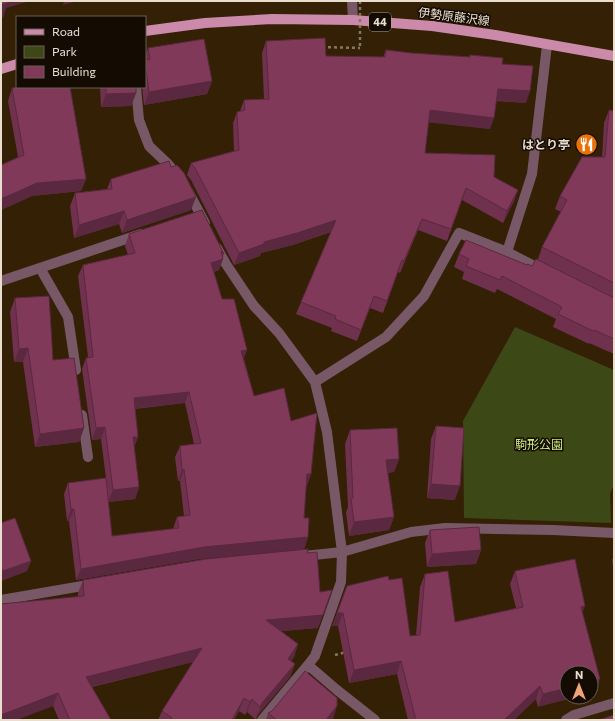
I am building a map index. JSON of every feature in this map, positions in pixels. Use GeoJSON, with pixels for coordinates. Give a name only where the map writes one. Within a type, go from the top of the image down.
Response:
{"type":"FeatureCollection","features":[{"type":"Feature","properties":{"kind":"main road","name":"伊勢原藤沢線"},"geometry":{"type":"LineString","coordinates":[[146,31],[205,23],[272,18],[353,20],[432,26],[614,56]]}},
{"type":"Feature","properties":{"kind":"main road"},"geometry":{"type":"LineString","coordinates":[[1,69],[16,64]]}},
{"type":"Feature","properties":{"kind":"street"},"geometry":{"type":"LineString","coordinates":[[352,1],[353,20]]}},
{"type":"Feature","properties":{"kind":"street"},"geometry":{"type":"LineString","coordinates":[[506,252],[532,174],[547,45]]}},
{"type":"Feature","properties":{"kind":"street"},"geometry":{"type":"LineString","coordinates":[[136,88],[139,120],[148,146],[168,164],[183,181],[196,215],[211,236],[226,264],[254,306],[279,334],[315,382],[327,432],[342,552],[341,582],[314,656],[262,720]]}},
{"type":"Feature","properties":{"kind":"street"},"geometry":{"type":"LineString","coordinates":[[1,281],[149,231]]}},
{"type":"Feature","properties":{"kind":"street"},"geometry":{"type":"LineString","coordinates":[[315,382],[386,336],[424,296],[459,233],[506,252],[554,276]]}},
{"type":"Feature","properties":{"kind":"street"},"geometry":{"type":"LineString","coordinates":[[40,268],[68,317],[77,380]]}},
{"type":"Feature","properties":{"kind":"street"},"geometry":{"type":"LineString","coordinates":[[80,403],[88,457]]}},
{"type":"Feature","properties":{"kind":"street"},"geometry":{"type":"LineString","coordinates":[[294,556],[342,552],[411,532],[445,528],[614,533]]}},
{"type":"Feature","properties":{"kind":"street"},"geometry":{"type":"LineString","coordinates":[[1,600],[101,583]]}},
{"type":"Feature","properties":{"kind":"street"},"geometry":{"type":"LineString","coordinates":[[308,665],[375,720]]}},
{"type":"Feature","properties":{"kind":"street"},"geometry":{"type":"LineString","coordinates":[[566,720],[614,703]]}},
{"type":"Feature","properties":{"kind":"path"},"geometry":{"type":"LineString","coordinates":[[316,46],[360,48],[360,1]]}},
{"type":"Feature","properties":{"kind":"path"},"geometry":{"type":"LineString","coordinates":[[314,656],[330,656],[352,651]]}},
{"type":"Feature","properties":{"kind":"green space","name":"駒形公園"},"geometry":{"type":"Polygon","coordinates":[[[515,327],[614,370],[614,485],[610,493],[611,523],[464,518],[463,421],[515,327]]]}},
{"type":"Feature","properties":{"kind":"building"},"geometry":{"type":"Polygon","coordinates":[[[1,1],[8,1],[8,3],[1,5],[1,1]]]}},
{"type":"Feature","properties":{"kind":"building"},"geometry":{"type":"Polygon","coordinates":[[[325,38],[326,56],[385,57],[386,50],[411,53],[470,57],[470,55],[503,58],[502,64],[533,66],[530,91],[498,89],[494,118],[430,110],[425,153],[495,155],[494,177],[518,190],[507,211],[466,188],[451,229],[422,219],[404,261],[402,260],[387,301],[374,296],[361,330],[335,319],[336,316],[301,302],[336,220],[264,242],[264,244],[239,253],[191,163],[239,150],[237,112],[245,110],[244,100],[269,99],[266,41],[325,38]]]}},
{"type":"Feature","properties":{"kind":"building"},"geometry":{"type":"Polygon","coordinates":[[[204,39],[212,81],[149,92],[146,70],[146,60],[150,59],[148,48],[204,39]]]}},
{"type":"Feature","properties":{"kind":"building"},"geometry":{"type":"Polygon","coordinates":[[[12,88],[70,88],[86,179],[37,183],[1,199],[1,165],[24,155],[12,88]]]}},
{"type":"Feature","properties":{"kind":"building"},"geometry":{"type":"Polygon","coordinates":[[[106,88],[136,88],[136,93],[106,94],[106,88]]]}},
{"type":"Feature","properties":{"kind":"building"},"geometry":{"type":"Polygon","coordinates":[[[609,110],[614,111],[614,283],[542,247],[567,200],[560,196],[582,157],[605,157],[609,110]]]}},
{"type":"Feature","properties":{"kind":"building"},"geometry":{"type":"Polygon","coordinates":[[[169,161],[171,167],[177,165],[184,173],[196,197],[127,220],[124,211],[79,225],[75,193],[112,189],[111,179],[169,161]]]}},
{"type":"Feature","properties":{"kind":"building"},"geometry":{"type":"Polygon","coordinates":[[[202,210],[224,254],[221,251],[223,259],[211,263],[222,299],[234,299],[247,350],[241,351],[254,396],[284,388],[291,421],[317,413],[311,474],[307,474],[304,518],[309,518],[308,537],[204,547],[81,569],[74,509],[71,509],[68,483],[106,478],[112,536],[179,528],[177,517],[190,515],[184,469],[182,470],[180,446],[201,443],[189,392],[134,398],[138,437],[133,437],[139,487],[113,490],[105,427],[96,428],[86,358],[93,357],[83,265],[135,253],[129,234],[202,210]]]}},
{"type":"Feature","properties":{"kind":"building"},"geometry":{"type":"Polygon","coordinates":[[[466,240],[527,265],[532,266],[536,259],[614,298],[614,339],[594,330],[593,331],[558,314],[562,307],[502,276],[500,280],[466,266],[469,259],[459,254],[466,240]]]}},
{"type":"Feature","properties":{"kind":"building"},"geometry":{"type":"Polygon","coordinates":[[[49,296],[53,360],[74,358],[84,428],[40,434],[28,348],[19,349],[15,298],[49,296]]]}},
{"type":"Feature","properties":{"kind":"building"},"geometry":{"type":"Polygon","coordinates":[[[436,426],[464,428],[460,486],[431,484],[436,426]]]}},
{"type":"Feature","properties":{"kind":"building"},"geometry":{"type":"Polygon","coordinates":[[[397,428],[399,459],[386,460],[394,517],[354,522],[351,499],[353,498],[350,430],[397,428]]]}},
{"type":"Feature","properties":{"kind":"building"},"geometry":{"type":"Polygon","coordinates":[[[15,518],[31,561],[3,571],[1,567],[1,523],[15,518]]]}},
{"type":"Feature","properties":{"kind":"building"},"geometry":{"type":"Polygon","coordinates":[[[479,527],[481,550],[432,554],[430,530],[479,527]]]}},
{"type":"Feature","properties":{"kind":"building"},"geometry":{"type":"Polygon","coordinates":[[[308,549],[307,553],[317,552],[320,592],[332,590],[323,615],[266,620],[298,644],[288,659],[295,664],[260,707],[252,699],[250,702],[244,698],[232,720],[169,720],[172,718],[162,711],[202,648],[86,677],[111,720],[70,720],[58,693],[1,715],[1,604],[84,596],[83,580],[206,559],[308,549]]]}},
{"type":"Feature","properties":{"kind":"building"},"geometry":{"type":"Polygon","coordinates":[[[575,559],[585,606],[581,607],[596,665],[559,665],[559,690],[543,694],[540,686],[504,720],[416,720],[401,661],[354,670],[343,613],[337,613],[347,586],[388,576],[389,580],[402,578],[410,636],[420,635],[425,574],[448,571],[455,622],[523,607],[515,571],[575,559]]]}},
{"type":"Feature","properties":{"kind":"building"},"geometry":{"type":"Polygon","coordinates":[[[305,671],[337,698],[337,706],[326,720],[277,720],[268,713],[272,711],[305,671]]]}},
{"type":"Feature","properties":{"kind":"building"},"geometry":{"type":"Polygon","coordinates":[[[614,715],[614,720],[599,720],[614,715]]]}},
{"type":"Feature","properties":{"kind":"place","name":"はとり亭"},"geometry":{"type":"Point","coordinates":[586,145]}}]}
